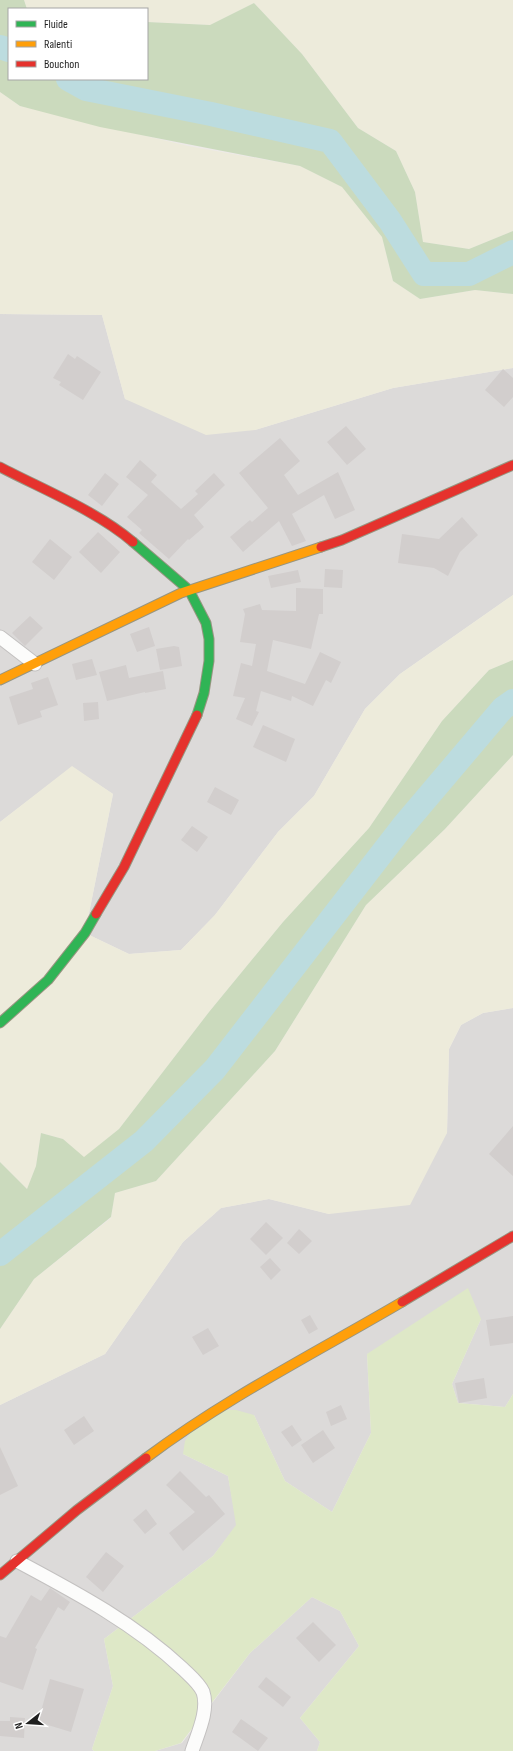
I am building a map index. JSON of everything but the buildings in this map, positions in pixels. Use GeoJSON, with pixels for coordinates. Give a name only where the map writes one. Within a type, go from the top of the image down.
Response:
{"type":"FeatureCollection","features":[{"type":"Feature","properties":{"kind":"street"},"geometry":{"type":"LineString","coordinates":[[0,680],[137,613],[189,590],[342,540],[513,465]]}},
{"type":"Feature","properties":{"kind":"street"},"geometry":{"type":"LineString","coordinates":[[0,468],[74,505],[120,532],[189,590],[206,623],[209,639],[209,661],[204,693],[195,721],[124,867],[85,933],[48,980],[0,1023]]}},
{"type":"Feature","properties":{"kind":"street"},"geometry":{"type":"LineString","coordinates":[[0,637],[35,664]]}},
{"type":"Feature","properties":{"kind":"street"},"geometry":{"type":"LineString","coordinates":[[0,1575],[77,1510],[185,1429],[234,1398],[354,1331],[513,1236]]}},
{"type":"Feature","properties":{"kind":"street"},"geometry":{"type":"LineString","coordinates":[[17,1561],[101,1606],[161,1648],[194,1680],[202,1690],[204,1713],[192,1751]]}},
{"type":"Feature","properties":{"kind":"shaded area"},"geometry":{"type":"Polygon","coordinates":[[[24,0],[513,0],[513,231],[469,249],[423,242],[415,192],[396,151],[358,128],[302,54],[254,3],[210,25],[148,22],[148,8],[27,8],[24,0]]]}},
{"type":"Feature","properties":{"kind":"shaded area"},"geometry":{"type":"Polygon","coordinates":[[[0,92],[20,106],[188,146],[300,166],[342,187],[382,237],[393,281],[420,299],[475,290],[513,294],[513,368],[393,388],[255,430],[206,435],[125,399],[102,315],[0,314],[0,92]]]}},
{"type":"Feature","properties":{"kind":"shaded area"},"geometry":{"type":"Polygon","coordinates":[[[0,314],[102,315],[125,399],[255,430],[393,388],[513,368],[513,595],[400,674],[365,709],[314,796],[278,832],[215,915],[181,950],[129,954],[85,933],[113,794],[72,767],[0,822],[0,314]]]}},
{"type":"Feature","properties":{"kind":"shaded area"},"geometry":{"type":"Polygon","coordinates":[[[513,595],[513,660],[489,670],[442,721],[369,828],[283,922],[209,1012],[119,1129],[84,1158],[63,1139],[41,1133],[36,1166],[27,1189],[0,1162],[0,822],[72,766],[113,794],[85,933],[129,954],[181,950],[215,915],[278,832],[314,796],[365,709],[400,674],[513,595]]]}},
{"type":"Feature","properties":{"kind":"shaded area"},"geometry":{"type":"Polygon","coordinates":[[[513,755],[513,1008],[483,1013],[461,1025],[449,1049],[447,1133],[410,1205],[329,1214],[269,1199],[221,1208],[183,1242],[105,1354],[0,1405],[0,1329],[34,1279],[111,1218],[115,1193],[156,1181],[275,1051],[366,905],[445,829],[513,755]]]}},
{"type":"Feature","properties":{"kind":"shaded area"},"geometry":{"type":"Polygon","coordinates":[[[513,1008],[513,1394],[505,1407],[458,1403],[452,1384],[481,1319],[367,1354],[371,1433],[332,1512],[285,1481],[254,1415],[183,1454],[228,1476],[237,1525],[213,1556],[104,1639],[113,1686],[92,1749],[94,1751],[0,1751],[0,1405],[105,1354],[183,1242],[221,1208],[269,1199],[329,1214],[447,1133],[449,1049],[461,1025],[483,1013],[513,1008]]]}},
{"type":"Feature","properties":{"kind":"shaded area"},"geometry":{"type":"Polygon","coordinates":[[[312,1597],[340,1611],[359,1646],[300,1718],[320,1742],[317,1751],[155,1751],[182,1743],[250,1653],[312,1597]]]}},
{"type":"Feature","properties":{"kind":"green space"},"geometry":{"type":"Polygon","coordinates":[[[0,0],[24,0],[27,8],[8,8],[8,80],[148,80],[148,22],[210,25],[254,3],[302,54],[358,128],[396,151],[415,192],[423,242],[469,249],[513,231],[513,294],[475,290],[420,299],[393,281],[382,237],[342,187],[300,166],[100,127],[20,106],[0,92],[0,0]]]}},
{"type":"Feature","properties":{"kind":"green space"},"geometry":{"type":"Polygon","coordinates":[[[513,660],[513,755],[445,829],[366,905],[275,1051],[156,1181],[115,1193],[111,1217],[34,1279],[0,1329],[0,1162],[27,1189],[36,1166],[41,1133],[63,1139],[84,1157],[119,1129],[209,1012],[283,922],[369,828],[442,721],[489,670],[513,660]]]}},
{"type":"Feature","properties":{"kind":"green space"},"geometry":{"type":"Polygon","coordinates":[[[468,1288],[481,1319],[452,1384],[458,1403],[505,1407],[513,1394],[513,1751],[317,1751],[320,1742],[300,1718],[359,1646],[340,1611],[312,1597],[250,1653],[181,1743],[155,1751],[94,1751],[92,1749],[113,1686],[104,1639],[213,1556],[236,1525],[228,1476],[183,1454],[185,1441],[192,1430],[222,1410],[236,1410],[254,1415],[285,1481],[332,1512],[371,1433],[367,1354],[468,1288]]]}},
{"type":"Feature","properties":{"kind":"waterway"},"geometry":{"type":"LineString","coordinates":[[0,47],[8,50]]}},
{"type":"Feature","properties":{"kind":"waterway"},"geometry":{"type":"LineString","coordinates":[[70,80],[86,89],[211,114],[330,141],[390,221],[424,274],[469,274],[513,252]]}},
{"type":"Feature","properties":{"kind":"waterway"},"geometry":{"type":"LineString","coordinates":[[0,1254],[144,1141],[215,1069],[403,826],[503,708],[513,701]]}},
{"type":"Feature","properties":{"kind":"traffic: fast"},"geometry":{"type":"LineString","coordinates":[[133,542],[189,590],[206,623],[209,639],[209,661],[204,693],[197,715]]}},
{"type":"Feature","properties":{"kind":"traffic: fast"},"geometry":{"type":"LineString","coordinates":[[0,1023],[48,980],[85,933],[96,914]]}},
{"type":"Feature","properties":{"kind":"traffic: slow"},"geometry":{"type":"LineString","coordinates":[[0,680],[181,593],[321,547]]}},
{"type":"Feature","properties":{"kind":"traffic: slow"},"geometry":{"type":"LineString","coordinates":[[146,1458],[176,1436],[239,1396],[402,1302]]}},
{"type":"Feature","properties":{"kind":"traffic: jam"},"geometry":{"type":"LineString","coordinates":[[321,547],[342,540],[513,465]]}},
{"type":"Feature","properties":{"kind":"traffic: jam"},"geometry":{"type":"LineString","coordinates":[[0,467],[86,510],[103,520],[133,542]]}},
{"type":"Feature","properties":{"kind":"traffic: jam"},"geometry":{"type":"LineString","coordinates":[[96,914],[124,867],[197,715]]}},
{"type":"Feature","properties":{"kind":"traffic: jam"},"geometry":{"type":"LineString","coordinates":[[402,1302],[513,1236]]}},
{"type":"Feature","properties":{"kind":"traffic: jam"},"geometry":{"type":"LineString","coordinates":[[0,1575],[77,1510],[146,1458]]}}]}
